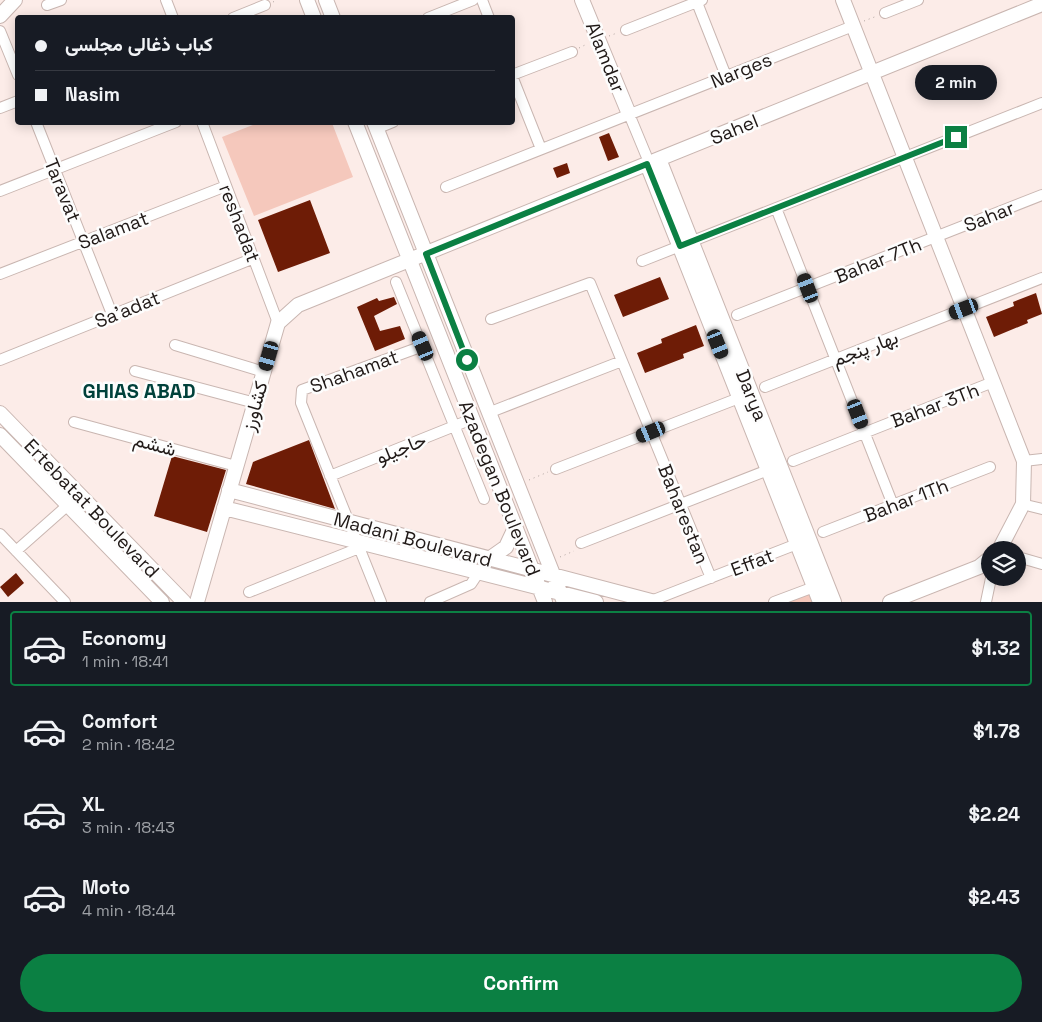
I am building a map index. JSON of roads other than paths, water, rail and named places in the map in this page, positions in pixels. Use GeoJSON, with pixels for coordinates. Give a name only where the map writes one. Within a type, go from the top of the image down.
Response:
{"type":"FeatureCollection","features":[{"type":"Feature","properties":{"kind":"street"},"geometry":{"type":"LineString","coordinates":[[0,16],[15,0]]}},
{"type":"Feature","properties":{"kind":"street"},"geometry":{"type":"LineString","coordinates":[[47,5],[61,0]]}},
{"type":"Feature","properties":{"kind":"street"},"geometry":{"type":"LineString","coordinates":[[166,0],[172,15]]}},
{"type":"Feature","properties":{"kind":"street"},"geometry":{"type":"LineString","coordinates":[[307,0],[313,15]]}},
{"type":"Feature","properties":{"kind":"street"},"geometry":{"type":"LineString","coordinates":[[326,0],[332,15]]}},
{"type":"Feature","properties":{"kind":"street"},"geometry":{"type":"LineString","coordinates":[[436,15],[473,0]]}},
{"type":"Feature","properties":{"kind":"street"},"geometry":{"type":"LineString","coordinates":[[482,0],[488,15]]}},
{"type":"Feature","properties":{"kind":"street","name":"Alamdar"},"geometry":{"type":"LineString","coordinates":[[582,0],[629,114]]}},
{"type":"Feature","properties":{"kind":"street"},"geometry":{"type":"LineString","coordinates":[[842,0],[1024,461],[1023,504],[1004,541]]}},
{"type":"Feature","properties":{"kind":"street"},"geometry":{"type":"LineString","coordinates":[[884,13],[918,0]]}},
{"type":"Feature","properties":{"kind":"street"},"geometry":{"type":"LineString","coordinates":[[626,30],[698,1],[726,76]]}},
{"type":"Feature","properties":{"kind":"street","name":"Sahel"},"geometry":{"type":"LineString","coordinates":[[410,260],[651,159],[1042,4]]}},
{"type":"Feature","properties":{"kind":"street"},"geometry":{"type":"LineString","coordinates":[[240,15],[265,5]]}},
{"type":"Feature","properties":{"kind":"street","name":"Narges"},"geometry":{"type":"LineString","coordinates":[[446,186],[853,26]]}},
{"type":"Feature","properties":{"kind":"street"},"geometry":{"type":"LineString","coordinates":[[0,30],[15,68]]}},
{"type":"Feature","properties":{"kind":"street"},"geometry":{"type":"LineString","coordinates":[[515,75],[572,52]]}},
{"type":"Feature","properties":{"kind":"street"},"geometry":{"type":"LineString","coordinates":[[515,84],[541,149]]}},
{"type":"Feature","properties":{"kind":"street"},"geometry":{"type":"LineString","coordinates":[[0,108],[15,102]]}},
{"type":"Feature","properties":{"kind":"street"},"geometry":{"type":"LineString","coordinates":[[642,261],[1042,103]]}},
{"type":"Feature","properties":{"kind":"street"},"geometry":{"type":"LineString","coordinates":[[629,114],[651,159]]}},
{"type":"Feature","properties":{"kind":"street","name":"Taravat"},"geometry":{"type":"LineString","coordinates":[[37,125],[112,314]]}},
{"type":"Feature","properties":{"kind":"street"},"geometry":{"type":"LineString","coordinates":[[0,191],[168,125]]}},
{"type":"Feature","properties":{"kind":"street","name":"reshadat"},"geometry":{"type":"LineString","coordinates":[[203,125],[278,323]]}},
{"type":"Feature","properties":{"kind":"street","name":"Azadegan Boulevard"},"geometry":{"type":"LineString","coordinates":[[356,125],[545,602]]}},
{"type":"Feature","properties":{"kind":"street","name":"Azadegan Boulevard"},"geometry":{"type":"LineString","coordinates":[[375,126],[552,576],[562,597]]}},
{"type":"Feature","properties":{"kind":"street","name":"Darya"},"geometry":{"type":"LineString","coordinates":[[651,159],[717,323],[780,466],[834,602]]}},
{"type":"Feature","properties":{"kind":"street","name":"Salamat"},"geometry":{"type":"LineString","coordinates":[[0,274],[226,186]]}},
{"type":"Feature","properties":{"kind":"street","name":"Sahar"},"geometry":{"type":"LineString","coordinates":[[936,237],[1042,195]]}},
{"type":"Feature","properties":{"kind":"street"},"geometry":{"type":"LineString","coordinates":[[776,208],[894,505]]}},
{"type":"Feature","properties":{"kind":"street","name":"Bahar 7Th"},"geometry":{"type":"LineString","coordinates":[[737,315],[936,237]]}},
{"type":"Feature","properties":{"kind":"street","name":"Sa'adat"},"geometry":{"type":"LineString","coordinates":[[0,360],[254,258]]}},
{"type":"Feature","properties":{"kind":"street"},"geometry":{"type":"LineString","coordinates":[[278,323],[298,305],[410,260]]}},
{"type":"Feature","properties":{"kind":"street","name":"بهار پنجم"},"geometry":{"type":"LineString","coordinates":[[765,387],[1042,278]]}},
{"type":"Feature","properties":{"kind":"street"},"geometry":{"type":"LineString","coordinates":[[396,282],[484,499]]}},
{"type":"Feature","properties":{"kind":"street","name":"Baharestan"},"geometry":{"type":"LineString","coordinates":[[491,319],[590,282],[710,578]]}},
{"type":"Feature","properties":{"kind":"street","name":"کشاورز"},"geometry":{"type":"LineString","coordinates":[[197,602],[278,323]]}},
{"type":"Feature","properties":{"kind":"street","name":"Darya"},"geometry":{"type":"LineString","coordinates":[[717,323],[739,398],[780,466],[797,544],[820,602]]}},
{"type":"Feature","properties":{"kind":"street"},"geometry":{"type":"LineString","coordinates":[[175,345],[264,372]]}},
{"type":"Feature","properties":{"kind":"street","name":"Shahamat"},"geometry":{"type":"LineString","coordinates":[[381,602],[301,403],[302,390],[423,346]]}},
{"type":"Feature","properties":{"kind":"street"},"geometry":{"type":"LineString","coordinates":[[488,413],[622,361]]}},
{"type":"Feature","properties":{"kind":"street"},"geometry":{"type":"LineString","coordinates":[[135,371],[255,403]]}},
{"type":"Feature","properties":{"kind":"street","name":"Bahar 3Th"},"geometry":{"type":"LineString","coordinates":[[581,543],[993,382]]}},
{"type":"Feature","properties":{"kind":"street"},"geometry":{"type":"LineString","coordinates":[[556,469],[739,398]]}},
{"type":"Feature","properties":{"kind":"street","name":"Ertebatat Boulevard"},"geometry":{"type":"LineString","coordinates":[[0,412],[184,602]]}},
{"type":"Feature","properties":{"kind":"street","name":"حاجیلو"},"geometry":{"type":"LineString","coordinates":[[330,476],[472,419]]}},
{"type":"Feature","properties":{"kind":"street","name":"ششم"},"geometry":{"type":"LineString","coordinates":[[74,422],[236,466]]}},
{"type":"Feature","properties":{"kind":"street","name":"Ertebatat Boulevard"},"geometry":{"type":"LineString","coordinates":[[0,435],[162,602]]}},
{"type":"Feature","properties":{"kind":"street"},"geometry":{"type":"LineString","coordinates":[[1024,461],[1042,459]]}},
{"type":"Feature","properties":{"kind":"street","name":"Bahar 1Th"},"geometry":{"type":"LineString","coordinates":[[823,532],[990,467]]}},
{"type":"Feature","properties":{"kind":"street","name":"Madani Boulevard"},"geometry":{"type":"LineString","coordinates":[[229,490],[653,602]]}},
{"type":"Feature","properties":{"kind":"street"},"geometry":{"type":"LineString","coordinates":[[16,551],[68,505]]}},
{"type":"Feature","properties":{"kind":"street"},"geometry":{"type":"LineString","coordinates":[[1030,506],[1042,509]]}},
{"type":"Feature","properties":{"kind":"street","name":"Madani Boulevard"},"geometry":{"type":"LineString","coordinates":[[224,508],[357,544],[539,587],[562,597],[596,602]]}},
{"type":"Feature","properties":{"kind":"street"},"geometry":{"type":"LineString","coordinates":[[489,559],[506,547],[515,528]]}},
{"type":"Feature","properties":{"kind":"street"},"geometry":{"type":"LineString","coordinates":[[0,534],[65,602]]}},
{"type":"Feature","properties":{"kind":"street"},"geometry":{"type":"LineString","coordinates":[[249,592],[357,544]]}},
{"type":"Feature","properties":{"kind":"street","name":"Effat"},"geometry":{"type":"LineString","coordinates":[[653,602],[797,544]]}},
{"type":"Feature","properties":{"kind":"street"},"geometry":{"type":"LineString","coordinates":[[1026,559],[1042,564]]}},
{"type":"Feature","properties":{"kind":"street"},"geometry":{"type":"LineString","coordinates":[[890,602],[981,565]]}},
{"type":"Feature","properties":{"kind":"street"},"geometry":{"type":"LineString","coordinates":[[430,602],[471,584],[479,572]]}},
{"type":"Feature","properties":{"kind":"street"},"geometry":{"type":"LineString","coordinates":[[986,602],[990,586]]}},
{"type":"Feature","properties":{"kind":"street"},"geometry":{"type":"LineString","coordinates":[[774,602],[814,587]]}},
{"type":"Feature","properties":{"kind":"district","name":"GHIAS ABAD"},"geometry":{"type":"Point","coordinates":[139,391]}}]}
